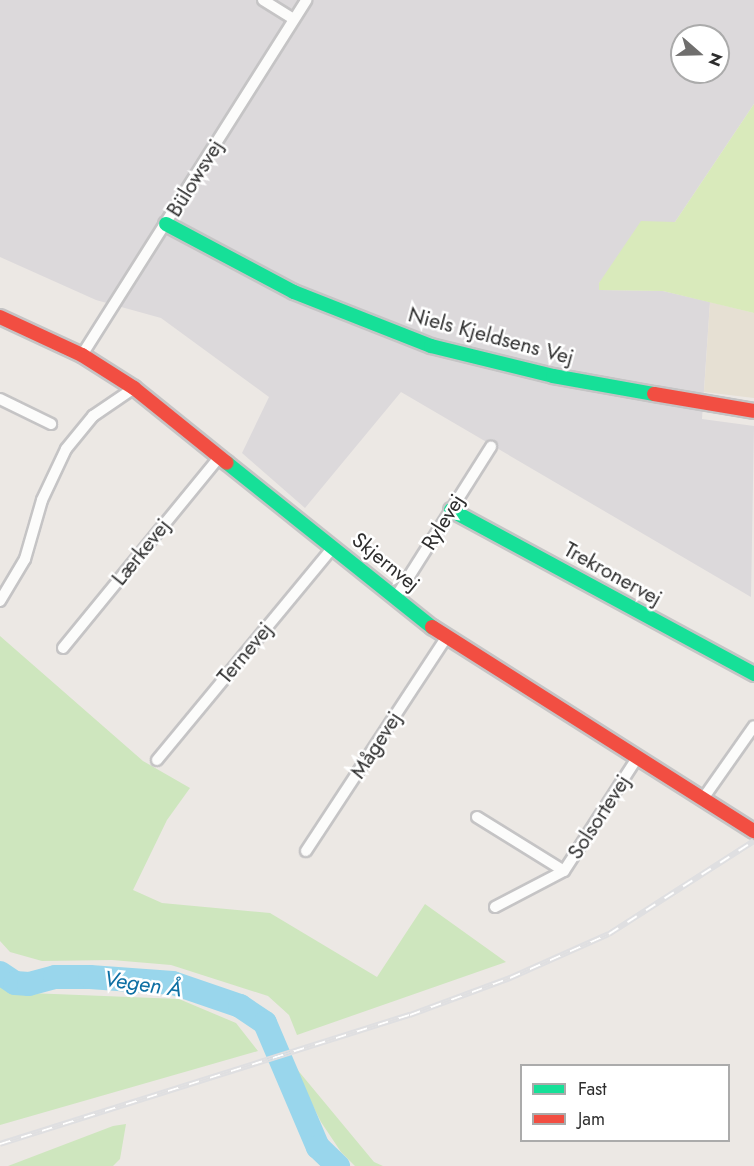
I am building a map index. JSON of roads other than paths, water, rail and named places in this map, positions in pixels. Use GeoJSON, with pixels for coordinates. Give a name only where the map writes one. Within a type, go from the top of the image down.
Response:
{"type":"FeatureCollection","features":[{"type":"Feature","properties":{"kind":"street"},"geometry":{"type":"LineString","coordinates":[[263,0],[294,19]]}},
{"type":"Feature","properties":{"kind":"street","name":"Bülowsvej"},"geometry":{"type":"LineString","coordinates":[[82,355],[306,0]]}},
{"type":"Feature","properties":{"kind":"street","name":"Niels Kjeldsens Vej"},"geometry":{"type":"LineString","coordinates":[[166,224],[294,292],[431,346],[553,376],[754,411]]}},
{"type":"Feature","properties":{"kind":"street","name":"Skjernvej"},"geometry":{"type":"LineString","coordinates":[[0,317],[82,355],[134,388],[446,638],[754,831]]}},
{"type":"Feature","properties":{"kind":"street"},"geometry":{"type":"LineString","coordinates":[[0,601],[25,559],[42,500],[66,448],[93,416],[134,388]]}},
{"type":"Feature","properties":{"kind":"street"},"geometry":{"type":"LineString","coordinates":[[0,399],[51,424]]}},
{"type":"Feature","properties":{"kind":"street","name":"Rylevej"},"geometry":{"type":"LineString","coordinates":[[396,597],[491,447]]}},
{"type":"Feature","properties":{"kind":"street","name":"Lærkevej"},"geometry":{"type":"LineString","coordinates":[[63,648],[220,456]]}},
{"type":"Feature","properties":{"kind":"street","name":"Trekronervej"},"geometry":{"type":"LineString","coordinates":[[451,510],[754,675]]}},
{"type":"Feature","properties":{"kind":"street","name":"Ternevej"},"geometry":{"type":"LineString","coordinates":[[157,760],[333,547]]}},
{"type":"Feature","properties":{"kind":"street","name":"Mågevej"},"geometry":{"type":"LineString","coordinates":[[306,851],[446,638]]}},
{"type":"Feature","properties":{"kind":"street"},"geometry":{"type":"LineString","coordinates":[[702,800],[754,726]]}},
{"type":"Feature","properties":{"kind":"street","name":"Solsortevej"},"geometry":{"type":"LineString","coordinates":[[495,907],[564,871],[637,758]]}},
{"type":"Feature","properties":{"kind":"street"},"geometry":{"type":"LineString","coordinates":[[477,817],[564,871]]}},
{"type":"Feature","properties":{"kind":"waterway","name":"Vegen Å"},"geometry":{"type":"LineString","coordinates":[[0,973],[15,983],[29,984],[55,977],[173,983],[240,1006],[265,1023],[318,1147],[338,1166]]}},
{"type":"Feature","properties":{"kind":"railway"},"geometry":{"type":"LineString","coordinates":[[0,1144],[410,1015],[510,978],[609,934],[754,841]]}}]}
